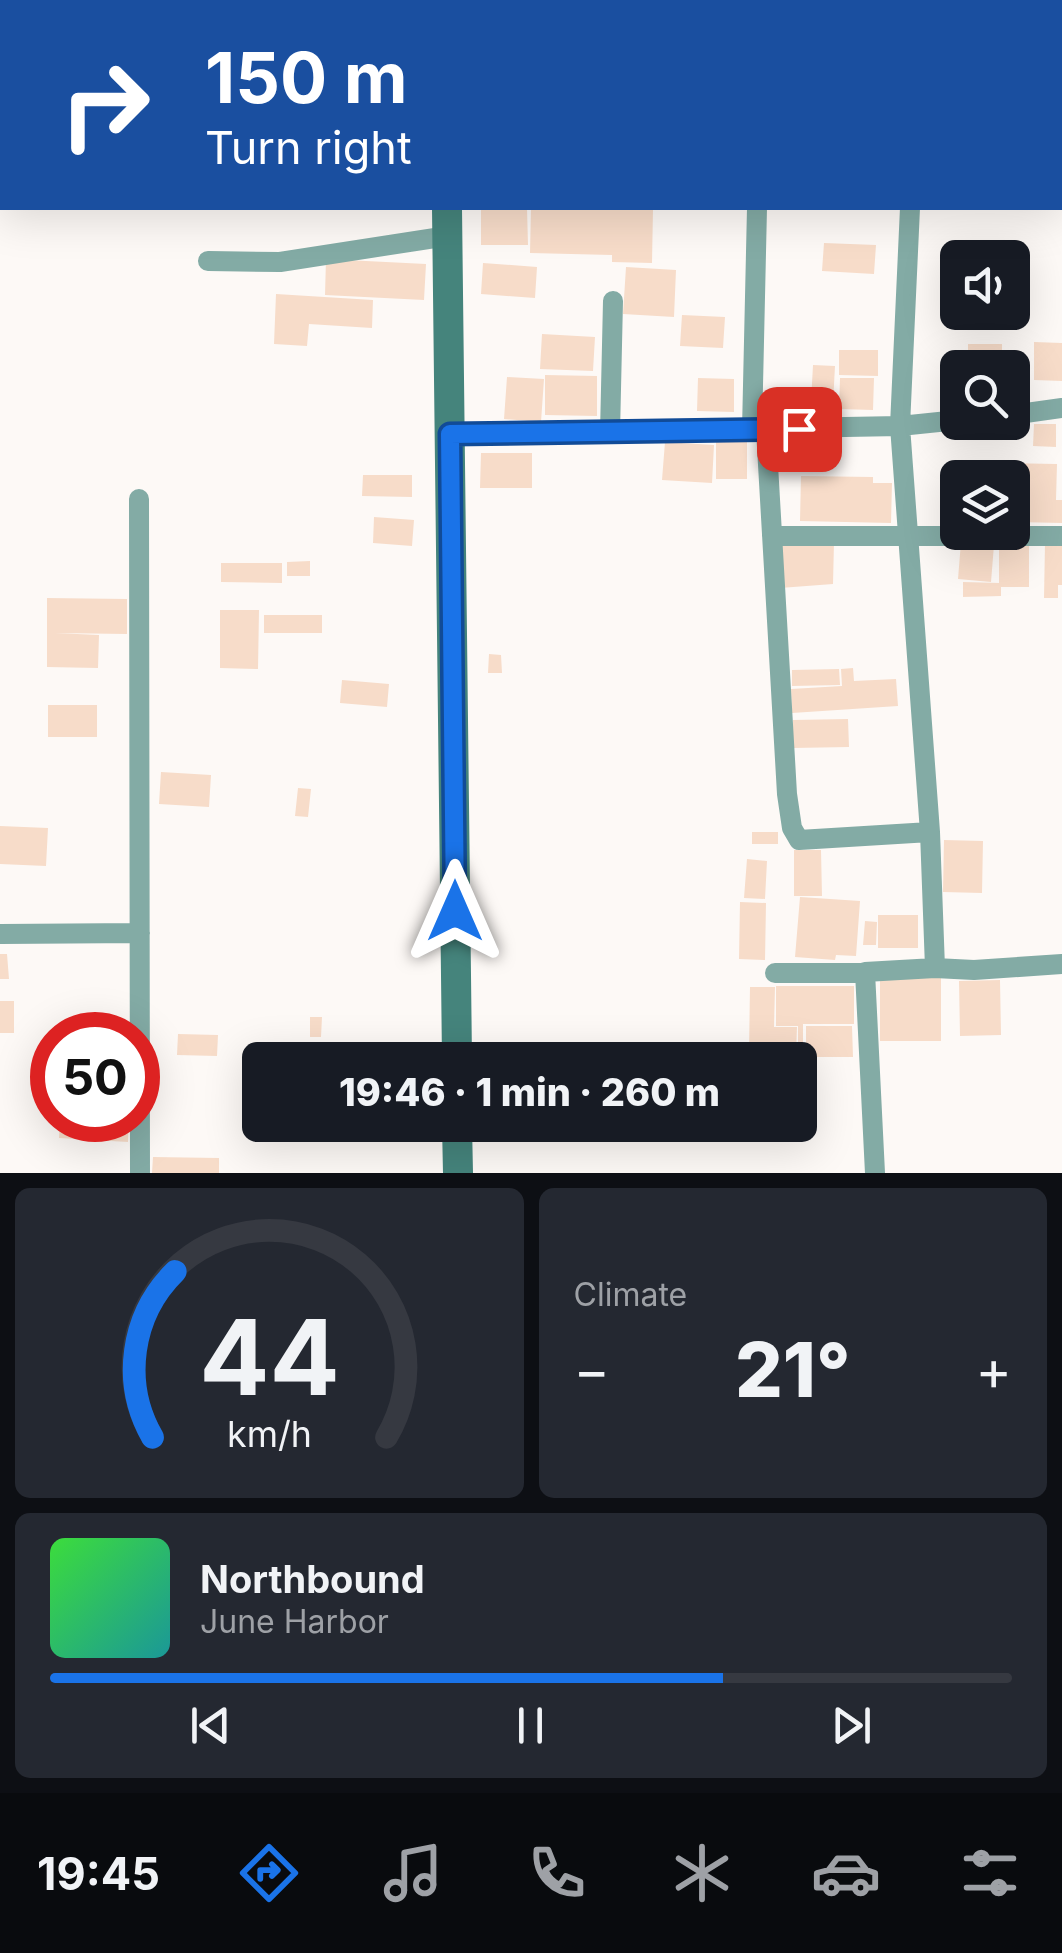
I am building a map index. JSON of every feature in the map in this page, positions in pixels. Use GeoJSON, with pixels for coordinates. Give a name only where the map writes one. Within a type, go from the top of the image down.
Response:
{"type":"FeatureCollection","features":[{"type":"Feature","properties":{"kind":"main road"},"geometry":{"type":"LineString","coordinates":[[448,222],[457,1042]]}},
{"type":"Feature","properties":{"kind":"main road"},"geometry":{"type":"LineString","coordinates":[[457,1142],[458,1173]]}},
{"type":"Feature","properties":{"kind":"street"},"geometry":{"type":"LineString","coordinates":[[757,210],[759,430],[772,536],[792,828],[800,840],[930,832]]}},
{"type":"Feature","properties":{"kind":"street"},"geometry":{"type":"LineString","coordinates":[[910,210],[900,426],[930,832],[935,968]]}},
{"type":"Feature","properties":{"kind":"street"},"geometry":{"type":"LineString","coordinates":[[208,260],[280,262],[448,222]]}},
{"type":"Feature","properties":{"kind":"street"},"geometry":{"type":"LineString","coordinates":[[610,434],[613,301]]}},
{"type":"Feature","properties":{"kind":"street"},"geometry":{"type":"LineString","coordinates":[[1030,412],[1062,408]]}},
{"type":"Feature","properties":{"kind":"street"},"geometry":{"type":"LineString","coordinates":[[450,434],[610,434],[940,422]]}},
{"type":"Feature","properties":{"kind":"street"},"geometry":{"type":"LineString","coordinates":[[139,498],[140,1173]]}},
{"type":"Feature","properties":{"kind":"street"},"geometry":{"type":"LineString","coordinates":[[772,536],[1062,536]]}},
{"type":"Feature","properties":{"kind":"street"},"geometry":{"type":"LineString","coordinates":[[0,934],[140,933]]}},
{"type":"Feature","properties":{"kind":"street"},"geometry":{"type":"LineString","coordinates":[[775,973],[974,970],[1062,964]]}},
{"type":"Feature","properties":{"kind":"street"},"geometry":{"type":"LineString","coordinates":[[865,973],[875,1173]]}},
{"type":"Feature","properties":{"kind":"building"},"geometry":{"type":"Polygon","coordinates":[[[481,210],[527,210],[528,245],[481,245],[481,210]]]}},
{"type":"Feature","properties":{"kind":"building"},"geometry":{"type":"Polygon","coordinates":[[[531,210],[653,210],[652,263],[612,262],[612,255],[530,253],[531,210]]]}},
{"type":"Feature","properties":{"kind":"building"},"geometry":{"type":"Polygon","coordinates":[[[824,243],[876,245],[874,274],[822,271],[824,243]]]}},
{"type":"Feature","properties":{"kind":"building"},"geometry":{"type":"Polygon","coordinates":[[[326,259],[426,264],[424,300],[325,295],[326,259]]]}},
{"type":"Feature","properties":{"kind":"building"},"geometry":{"type":"Polygon","coordinates":[[[483,263],[537,267],[535,298],[481,294],[483,263]]]}},
{"type":"Feature","properties":{"kind":"building"},"geometry":{"type":"Polygon","coordinates":[[[626,267],[676,270],[674,317],[623,314],[626,267]]]}},
{"type":"Feature","properties":{"kind":"building"},"geometry":{"type":"Polygon","coordinates":[[[276,294],[373,300],[372,328],[309,324],[307,346],[274,344],[276,294]]]}},
{"type":"Feature","properties":{"kind":"building"},"geometry":{"type":"Polygon","coordinates":[[[682,315],[725,317],[723,348],[680,346],[682,315]]]}},
{"type":"Feature","properties":{"kind":"building"},"geometry":{"type":"Polygon","coordinates":[[[542,334],[595,337],[593,371],[540,369],[542,334]]]}},
{"type":"Feature","properties":{"kind":"building"},"geometry":{"type":"Polygon","coordinates":[[[1034,342],[1062,343],[1062,381],[1034,380],[1034,342]]]}},
{"type":"Feature","properties":{"kind":"building"},"geometry":{"type":"Polygon","coordinates":[[[968,344],[1002,344],[1002,350],[968,350],[968,344]]]}},
{"type":"Feature","properties":{"kind":"building"},"geometry":{"type":"Polygon","coordinates":[[[839,350],[878,350],[878,376],[839,375],[839,350]]]}},
{"type":"Feature","properties":{"kind":"building"},"geometry":{"type":"Polygon","coordinates":[[[813,365],[835,366],[833,403],[811,402],[813,365]]]}},
{"type":"Feature","properties":{"kind":"building"},"geometry":{"type":"Polygon","coordinates":[[[545,375],[597,376],[597,416],[545,415],[545,375]]]}},
{"type":"Feature","properties":{"kind":"building"},"geometry":{"type":"Polygon","coordinates":[[[507,377],[544,379],[541,422],[504,419],[507,377]]]}},
{"type":"Feature","properties":{"kind":"building"},"geometry":{"type":"Polygon","coordinates":[[[698,378],[734,379],[734,412],[697,411],[698,378]]]}},
{"type":"Feature","properties":{"kind":"building"},"geometry":{"type":"Polygon","coordinates":[[[840,378],[874,378],[873,410],[839,409],[840,378]]]}},
{"type":"Feature","properties":{"kind":"building"},"geometry":{"type":"Polygon","coordinates":[[[1034,424],[1056,424],[1056,447],[1033,446],[1034,424]]]}},
{"type":"Feature","properties":{"kind":"building"},"geometry":{"type":"Polygon","coordinates":[[[811,438],[811,453],[821,452],[821,469],[779,470],[778,439],[811,438]]]}},
{"type":"Feature","properties":{"kind":"building"},"geometry":{"type":"Polygon","coordinates":[[[716,439],[747,440],[747,479],[716,479],[716,439]]]}},
{"type":"Feature","properties":{"kind":"building"},"geometry":{"type":"Polygon","coordinates":[[[665,442],[714,445],[712,483],[662,480],[665,442]]]}},
{"type":"Feature","properties":{"kind":"building"},"geometry":{"type":"Polygon","coordinates":[[[481,453],[532,453],[532,488],[480,488],[481,453]]]}},
{"type":"Feature","properties":{"kind":"building"},"geometry":{"type":"Polygon","coordinates":[[[1030,463],[1057,464],[1056,500],[1062,500],[1062,523],[1030,522],[1030,463]]]}},
{"type":"Feature","properties":{"kind":"building"},"geometry":{"type":"Polygon","coordinates":[[[363,475],[412,475],[412,497],[362,496],[363,475]]]}},
{"type":"Feature","properties":{"kind":"building"},"geometry":{"type":"Polygon","coordinates":[[[801,476],[873,477],[873,483],[892,483],[891,523],[800,521],[801,476]]]}},
{"type":"Feature","properties":{"kind":"building"},"geometry":{"type":"Polygon","coordinates":[[[374,517],[414,520],[412,546],[373,543],[374,517]]]}},
{"type":"Feature","properties":{"kind":"building"},"geometry":{"type":"Polygon","coordinates":[[[780,542],[834,542],[833,584],[780,588],[780,542]]]}},
{"type":"Feature","properties":{"kind":"building"},"geometry":{"type":"Polygon","coordinates":[[[1045,543],[1062,544],[1062,585],[1058,585],[1058,598],[1044,598],[1045,543]]]}},
{"type":"Feature","properties":{"kind":"building"},"geometry":{"type":"Polygon","coordinates":[[[960,550],[994,550],[991,582],[958,579],[960,550]]]}},
{"type":"Feature","properties":{"kind":"building"},"geometry":{"type":"Polygon","coordinates":[[[999,550],[1029,550],[1029,587],[1001,587],[1001,596],[963,597],[963,582],[999,583],[999,550]]]}},
{"type":"Feature","properties":{"kind":"building"},"geometry":{"type":"Polygon","coordinates":[[[310,561],[310,576],[287,576],[287,562],[310,561]]]}},
{"type":"Feature","properties":{"kind":"building"},"geometry":{"type":"Polygon","coordinates":[[[221,563],[282,563],[282,583],[221,582],[221,563]]]}},
{"type":"Feature","properties":{"kind":"building"},"geometry":{"type":"Polygon","coordinates":[[[47,598],[127,599],[127,634],[55,633],[99,635],[98,668],[47,667],[47,598]]]}},
{"type":"Feature","properties":{"kind":"building"},"geometry":{"type":"Polygon","coordinates":[[[220,610],[259,610],[258,669],[220,668],[220,610]]]}},
{"type":"Feature","properties":{"kind":"building"},"geometry":{"type":"Polygon","coordinates":[[[264,615],[322,615],[322,633],[264,633],[264,615]]]}},
{"type":"Feature","properties":{"kind":"building"},"geometry":{"type":"Polygon","coordinates":[[[489,654],[501,655],[502,673],[488,673],[489,654]]]}},
{"type":"Feature","properties":{"kind":"building"},"geometry":{"type":"Polygon","coordinates":[[[853,668],[854,681],[896,679],[898,706],[792,713],[791,689],[842,686],[841,669],[853,668]]]}},
{"type":"Feature","properties":{"kind":"building"},"geometry":{"type":"Polygon","coordinates":[[[839,669],[840,685],[792,686],[792,670],[839,669]]]}},
{"type":"Feature","properties":{"kind":"building"},"geometry":{"type":"Polygon","coordinates":[[[342,680],[389,684],[387,707],[340,703],[342,680]]]}},
{"type":"Feature","properties":{"kind":"building"},"geometry":{"type":"Polygon","coordinates":[[[48,705],[97,705],[97,737],[48,737],[48,705]]]}},
{"type":"Feature","properties":{"kind":"building"},"geometry":{"type":"Polygon","coordinates":[[[848,719],[849,747],[793,748],[793,720],[848,719]]]}},
{"type":"Feature","properties":{"kind":"building"},"geometry":{"type":"Polygon","coordinates":[[[161,772],[211,775],[209,807],[159,804],[161,772]]]}},
{"type":"Feature","properties":{"kind":"building"},"geometry":{"type":"Polygon","coordinates":[[[298,788],[311,789],[308,817],[295,816],[298,788]]]}},
{"type":"Feature","properties":{"kind":"building"},"geometry":{"type":"Polygon","coordinates":[[[0,826],[48,828],[46,866],[0,864],[0,826]]]}},
{"type":"Feature","properties":{"kind":"building"},"geometry":{"type":"Polygon","coordinates":[[[752,832],[778,832],[778,844],[752,844],[752,832]]]}},
{"type":"Feature","properties":{"kind":"building"},"geometry":{"type":"Polygon","coordinates":[[[944,840],[983,841],[982,893],[943,892],[944,840]]]}},
{"type":"Feature","properties":{"kind":"building"},"geometry":{"type":"Polygon","coordinates":[[[794,850],[821,850],[822,896],[794,896],[794,850]]]}},
{"type":"Feature","properties":{"kind":"building"},"geometry":{"type":"Polygon","coordinates":[[[747,859],[767,861],[765,899],[744,898],[747,859]]]}},
{"type":"Feature","properties":{"kind":"building"},"geometry":{"type":"Polygon","coordinates":[[[800,897],[860,901],[856,956],[836,955],[835,960],[795,957],[800,897]]]}},
{"type":"Feature","properties":{"kind":"building"},"geometry":{"type":"Polygon","coordinates":[[[740,902],[766,903],[765,960],[739,959],[740,902]]]}},
{"type":"Feature","properties":{"kind":"building"},"geometry":{"type":"Polygon","coordinates":[[[878,915],[918,915],[918,948],[878,948],[878,915]]]}},
{"type":"Feature","properties":{"kind":"building"},"geometry":{"type":"Polygon","coordinates":[[[865,921],[877,922],[876,945],[863,945],[865,921]]]}},
{"type":"Feature","properties":{"kind":"building"},"geometry":{"type":"Polygon","coordinates":[[[0,954],[7,954],[9,979],[0,979],[0,954]]]}},
{"type":"Feature","properties":{"kind":"building"},"geometry":{"type":"Polygon","coordinates":[[[941,977],[941,1041],[880,1041],[880,978],[941,977]]]}},
{"type":"Feature","properties":{"kind":"building"},"geometry":{"type":"Polygon","coordinates":[[[1000,980],[1001,1035],[960,1036],[959,981],[1000,980]]]}},
{"type":"Feature","properties":{"kind":"building"},"geometry":{"type":"Polygon","coordinates":[[[776,986],[854,986],[854,1024],[803,1024],[803,1042],[798,1042],[798,1026],[776,1026],[776,986]]]}},
{"type":"Feature","properties":{"kind":"building"},"geometry":{"type":"Polygon","coordinates":[[[750,987],[775,987],[774,1027],[797,1027],[796,1042],[749,1042],[750,987]]]}},
{"type":"Feature","properties":{"kind":"building"},"geometry":{"type":"Polygon","coordinates":[[[0,1001],[14,1001],[14,1033],[0,1033],[0,1001]]]}},
{"type":"Feature","properties":{"kind":"building"},"geometry":{"type":"Polygon","coordinates":[[[310,1017],[322,1017],[321,1037],[310,1037],[310,1017]]]}},
{"type":"Feature","properties":{"kind":"building"},"geometry":{"type":"Polygon","coordinates":[[[806,1026],[852,1026],[853,1057],[817,1057],[817,1042],[806,1042],[806,1026]]]}},
{"type":"Feature","properties":{"kind":"building"},"geometry":{"type":"Polygon","coordinates":[[[178,1034],[218,1035],[217,1056],[177,1055],[178,1034]]]}},
{"type":"Feature","properties":{"kind":"building"},"geometry":{"type":"Polygon","coordinates":[[[153,1157],[219,1158],[219,1173],[152,1173],[153,1157]]]}},
{"type":"Feature","properties":{"kind":"route"},"geometry":{"type":"LineString","coordinates":[[455,911],[450,434],[799,429]]}}]}
